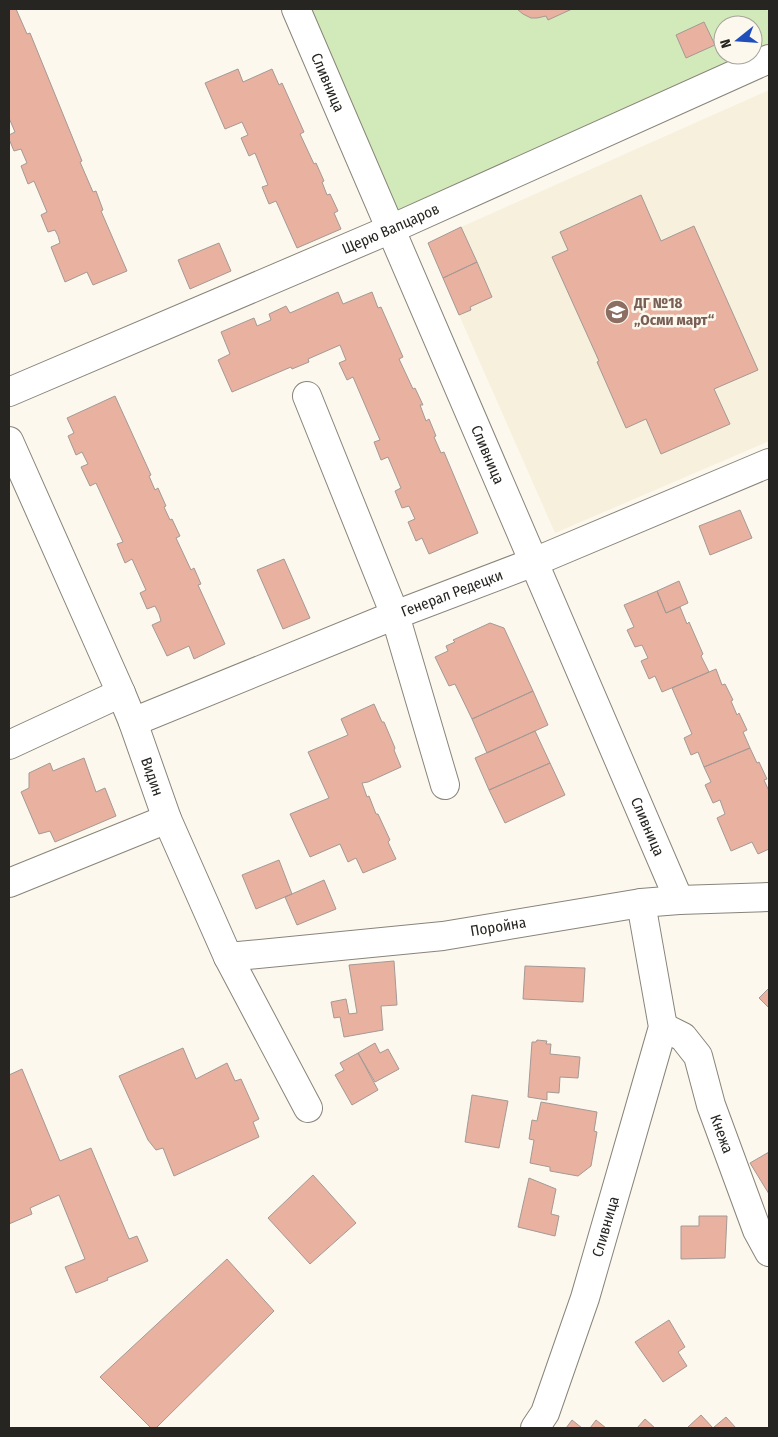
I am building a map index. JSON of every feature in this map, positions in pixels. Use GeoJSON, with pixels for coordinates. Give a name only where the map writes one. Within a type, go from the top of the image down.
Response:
{"type":"FeatureCollection","features":[{"type":"Feature","properties":{"kind":"street","name":"Сливница"},"geometry":{"type":"LineString","coordinates":[[296,9],[679,900]]}},
{"type":"Feature","properties":{"kind":"street","name":"Щерю Вапцаров"},"geometry":{"type":"LineString","coordinates":[[9,392],[391,229],[769,59]]}},
{"type":"Feature","properties":{"kind":"street"},"geometry":{"type":"LineString","coordinates":[[307,396],[396,615],[445,785]]}},
{"type":"Feature","properties":{"kind":"street","name":"Видин"},"geometry":{"type":"LineString","coordinates":[[9,440],[121,693],[133,722],[166,819],[228,957],[308,1108]]}},
{"type":"Feature","properties":{"kind":"street","name":"Генерал Редецки"},"geometry":{"type":"LineString","coordinates":[[133,722],[396,615],[534,562],[769,463]]}},
{"type":"Feature","properties":{"kind":"street"},"geometry":{"type":"LineString","coordinates":[[9,745],[121,693]]}},
{"type":"Feature","properties":{"kind":"street"},"geometry":{"type":"LineString","coordinates":[[9,883],[166,819]]}},
{"type":"Feature","properties":{"kind":"street","name":"Поройна"},"geometry":{"type":"LineString","coordinates":[[228,957],[443,936],[641,903],[769,897]]}},
{"type":"Feature","properties":{"kind":"street","name":"Сливница"},"geometry":{"type":"LineString","coordinates":[[535,1428],[545,1413],[584,1298],[663,1027],[641,903]]}},
{"type":"Feature","properties":{"kind":"street","name":"Кнежа"},"geometry":{"type":"LineString","coordinates":[[663,1027],[683,1037],[698,1056],[714,1114],[757,1230],[769,1252]]}},
{"type":"Feature","properties":{"kind":"shaded area","name":"ДГ №18 „Осми март“"},"geometry":{"type":"Polygon","coordinates":[[[769,90],[769,441],[555,533],[459,315],[471,309],[461,227],[769,90]]]}},
{"type":"Feature","properties":{"kind":"green space"},"geometry":{"type":"Polygon","coordinates":[[[308,9],[767,9],[769,14],[769,52],[763,55],[763,15],[713,15],[713,65],[739,65],[398,213],[308,9]]]}},
{"type":"Feature","properties":{"kind":"building"},"geometry":{"type":"Polygon","coordinates":[[[9,9],[16,9],[27,34],[30,33],[82,161],[80,162],[93,192],[96,191],[103,210],[101,211],[127,271],[93,285],[87,272],[65,282],[51,247],[60,243],[58,236],[55,230],[48,232],[41,215],[47,212],[34,181],[28,184],[21,166],[27,163],[21,149],[14,151],[9,139],[9,135],[15,132],[9,118],[9,9]]]}},
{"type":"Feature","properties":{"kind":"building"},"geometry":{"type":"Polygon","coordinates":[[[517,9],[572,9],[548,20],[546,16],[531,18],[517,9]]]}},
{"type":"Feature","properties":{"kind":"building"},"geometry":{"type":"Polygon","coordinates":[[[704,22],[713,41],[713,46],[686,58],[676,35],[704,22]]]}},
{"type":"Feature","properties":{"kind":"building"},"geometry":{"type":"Polygon","coordinates":[[[238,69],[243,82],[272,69],[279,85],[282,83],[304,132],[300,134],[324,181],[322,182],[327,195],[330,194],[338,211],[334,213],[341,229],[297,248],[276,201],[269,204],[262,187],[268,185],[255,153],[249,156],[241,138],[248,135],[242,122],[225,129],[205,83],[238,69]]]}},
{"type":"Feature","properties":{"kind":"building"},"geometry":{"type":"Polygon","coordinates":[[[641,195],[661,241],[694,226],[758,370],[714,389],[730,424],[661,454],[646,419],[626,428],[597,362],[599,361],[552,257],[568,250],[560,232],[641,195]]]}},
{"type":"Feature","properties":{"kind":"building"},"geometry":{"type":"Polygon","coordinates":[[[461,227],[477,262],[443,278],[428,243],[461,227]]]}},
{"type":"Feature","properties":{"kind":"building"},"geometry":{"type":"Polygon","coordinates":[[[219,243],[231,271],[190,289],[178,260],[219,243]]]}},
{"type":"Feature","properties":{"kind":"building"},"geometry":{"type":"Polygon","coordinates":[[[477,262],[492,297],[470,307],[471,310],[459,315],[443,278],[477,262]]]}},
{"type":"Feature","properties":{"kind":"building"},"geometry":{"type":"Polygon","coordinates":[[[338,292],[343,304],[372,292],[378,308],[381,307],[403,357],[399,359],[423,405],[420,405],[426,421],[429,419],[436,436],[434,437],[441,453],[444,452],[478,533],[429,554],[422,538],[416,541],[408,522],[415,519],[409,506],[402,508],[395,491],[401,488],[388,457],[381,460],[374,442],[380,440],[353,377],[347,380],[339,363],[346,360],[340,345],[308,359],[309,362],[292,369],[291,367],[232,392],[218,360],[230,354],[221,332],[254,318],[257,326],[271,320],[269,314],[286,306],[290,313],[338,292]]]}},
{"type":"Feature","properties":{"kind":"building"},"geometry":{"type":"Polygon","coordinates":[[[115,396],[151,475],[149,476],[155,490],[158,488],[166,506],[164,507],[180,536],[176,538],[191,570],[194,568],[201,584],[198,585],[225,644],[194,659],[189,646],[167,656],[152,625],[161,621],[159,614],[155,606],[147,609],[140,593],[146,590],[132,559],[125,563],[117,544],[123,542],[96,483],[90,486],[81,467],[88,464],[82,452],[76,455],[68,436],[74,433],[67,418],[115,396]]]}},
{"type":"Feature","properties":{"kind":"building"},"geometry":{"type":"Polygon","coordinates":[[[740,510],[752,538],[710,555],[699,526],[740,510]]]}},
{"type":"Feature","properties":{"kind":"building"},"geometry":{"type":"Polygon","coordinates":[[[284,559],[310,618],[283,629],[257,570],[284,559]]]}},
{"type":"Feature","properties":{"kind":"building"},"geometry":{"type":"Polygon","coordinates":[[[679,581],[688,603],[666,613],[657,591],[679,581]]]}},
{"type":"Feature","properties":{"kind":"building"},"geometry":{"type":"Polygon","coordinates":[[[657,591],[666,613],[680,607],[687,624],[689,622],[709,672],[662,692],[655,676],[649,679],[641,661],[648,658],[642,645],[635,647],[627,630],[634,627],[624,605],[657,591]]]}},
{"type":"Feature","properties":{"kind":"building"},"geometry":{"type":"Polygon","coordinates":[[[490,623],[504,628],[533,691],[472,719],[455,684],[449,686],[435,657],[448,651],[446,646],[455,642],[453,640],[490,623]]]}},
{"type":"Feature","properties":{"kind":"building"},"geometry":{"type":"Polygon","coordinates":[[[716,669],[722,685],[725,684],[733,700],[731,701],[737,715],[739,713],[747,730],[743,732],[750,748],[704,767],[698,752],[691,755],[684,738],[692,734],[672,688],[716,669]]]}},
{"type":"Feature","properties":{"kind":"building"},"geometry":{"type":"Polygon","coordinates":[[[533,691],[548,725],[487,753],[472,719],[533,691]]]}},
{"type":"Feature","properties":{"kind":"building"},"geometry":{"type":"Polygon","coordinates":[[[374,704],[382,722],[384,722],[401,767],[362,783],[367,797],[369,796],[390,840],[388,842],[396,859],[363,873],[356,858],[348,862],[340,844],[310,857],[290,814],[329,798],[308,752],[348,735],[341,719],[374,704]]]}},
{"type":"Feature","properties":{"kind":"building"},"geometry":{"type":"Polygon","coordinates":[[[535,731],[550,763],[489,790],[475,758],[535,731]]]}},
{"type":"Feature","properties":{"kind":"building"},"geometry":{"type":"Polygon","coordinates":[[[750,748],[767,779],[764,780],[769,791],[769,849],[758,854],[752,842],[731,851],[717,818],[725,814],[720,800],[713,803],[705,785],[711,782],[704,767],[750,748]]]}},
{"type":"Feature","properties":{"kind":"building"},"geometry":{"type":"Polygon","coordinates":[[[84,758],[96,792],[105,788],[116,816],[55,842],[50,831],[39,834],[21,792],[29,788],[29,773],[50,763],[53,771],[84,758]]]}},
{"type":"Feature","properties":{"kind":"building"},"geometry":{"type":"Polygon","coordinates":[[[550,763],[565,795],[505,823],[489,790],[550,763]]]}},
{"type":"Feature","properties":{"kind":"building"},"geometry":{"type":"Polygon","coordinates":[[[279,860],[292,894],[256,909],[242,875],[279,860]]]}},
{"type":"Feature","properties":{"kind":"building"},"geometry":{"type":"Polygon","coordinates":[[[324,880],[336,909],[297,925],[285,897],[324,880]]]}},
{"type":"Feature","properties":{"kind":"building"},"geometry":{"type":"Polygon","coordinates":[[[394,961],[397,1005],[381,1006],[383,1030],[344,1037],[340,1017],[334,1018],[331,1002],[346,999],[349,1014],[357,1013],[349,965],[394,961]]]}},
{"type":"Feature","properties":{"kind":"building"},"geometry":{"type":"Polygon","coordinates":[[[525,966],[585,968],[583,1002],[523,999],[525,966]]]}},
{"type":"Feature","properties":{"kind":"building"},"geometry":{"type":"Polygon","coordinates":[[[769,988],[769,1008],[759,998],[769,988]]]}},
{"type":"Feature","properties":{"kind":"building"},"geometry":{"type":"Polygon","coordinates":[[[537,1040],[547,1041],[546,1044],[551,1044],[550,1054],[580,1057],[578,1078],[560,1077],[559,1093],[547,1092],[547,1100],[528,1097],[532,1042],[537,1040]]]}},
{"type":"Feature","properties":{"kind":"building"},"geometry":{"type":"Polygon","coordinates":[[[375,1043],[380,1053],[388,1049],[399,1069],[375,1082],[358,1053],[375,1043]]]}},
{"type":"Feature","properties":{"kind":"building"},"geometry":{"type":"Polygon","coordinates":[[[183,1048],[196,1079],[227,1063],[235,1081],[241,1079],[259,1119],[253,1122],[259,1137],[174,1176],[163,1148],[156,1150],[148,1140],[119,1076],[183,1048]]]}},
{"type":"Feature","properties":{"kind":"building"},"geometry":{"type":"Polygon","coordinates":[[[358,1053],[378,1090],[352,1105],[335,1075],[344,1070],[340,1063],[358,1053]]]}},
{"type":"Feature","properties":{"kind":"building"},"geometry":{"type":"Polygon","coordinates":[[[22,1069],[60,1161],[91,1148],[129,1239],[137,1236],[148,1261],[76,1293],[65,1267],[85,1259],[59,1195],[30,1208],[32,1214],[9,1224],[9,1075],[22,1069]]]}},
{"type":"Feature","properties":{"kind":"building"},"geometry":{"type":"Polygon","coordinates":[[[472,1095],[508,1101],[499,1148],[465,1142],[472,1095]]]}},
{"type":"Feature","properties":{"kind":"building"},"geometry":{"type":"Polygon","coordinates":[[[541,1102],[597,1112],[594,1131],[597,1132],[591,1166],[578,1176],[550,1171],[550,1167],[530,1163],[534,1140],[529,1139],[532,1120],[537,1121],[541,1102]]]}},
{"type":"Feature","properties":{"kind":"building"},"geometry":{"type":"Polygon","coordinates":[[[769,1152],[769,1194],[750,1163],[769,1152]]]}},
{"type":"Feature","properties":{"kind":"building"},"geometry":{"type":"Polygon","coordinates":[[[313,1175],[356,1223],[310,1264],[268,1218],[313,1175]]]}},
{"type":"Feature","properties":{"kind":"building"},"geometry":{"type":"Polygon","coordinates":[[[529,1178],[556,1189],[551,1214],[559,1216],[555,1236],[518,1227],[529,1178]]]}},
{"type":"Feature","properties":{"kind":"building"},"geometry":{"type":"Polygon","coordinates":[[[699,1216],[727,1216],[725,1258],[681,1259],[681,1226],[699,1226],[699,1216]]]}},
{"type":"Feature","properties":{"kind":"building"},"geometry":{"type":"Polygon","coordinates":[[[227,1259],[274,1311],[156,1428],[151,1428],[100,1377],[227,1259]]]}},
{"type":"Feature","properties":{"kind":"building"},"geometry":{"type":"Polygon","coordinates":[[[669,1320],[685,1347],[678,1352],[687,1366],[663,1382],[635,1342],[669,1320]]]}},
{"type":"Feature","properties":{"kind":"building"},"geometry":{"type":"Polygon","coordinates":[[[701,1415],[713,1428],[688,1427],[701,1415]]]}},
{"type":"Feature","properties":{"kind":"building"},"geometry":{"type":"Polygon","coordinates":[[[726,1417],[736,1428],[713,1428],[726,1417]]]}},
{"type":"Feature","properties":{"kind":"building"},"geometry":{"type":"Polygon","coordinates":[[[645,1419],[655,1428],[637,1428],[645,1419]]]}},
{"type":"Feature","properties":{"kind":"building"},"geometry":{"type":"Polygon","coordinates":[[[572,1420],[582,1428],[566,1428],[572,1420]]]}},
{"type":"Feature","properties":{"kind":"building"},"geometry":{"type":"Polygon","coordinates":[[[596,1420],[606,1428],[590,1428],[596,1420]]]}},
{"type":"Feature","properties":{"kind":"place","name":"ДГ №18 „Осми март“"},"geometry":{"type":"Point","coordinates":[617,312]}}]}
